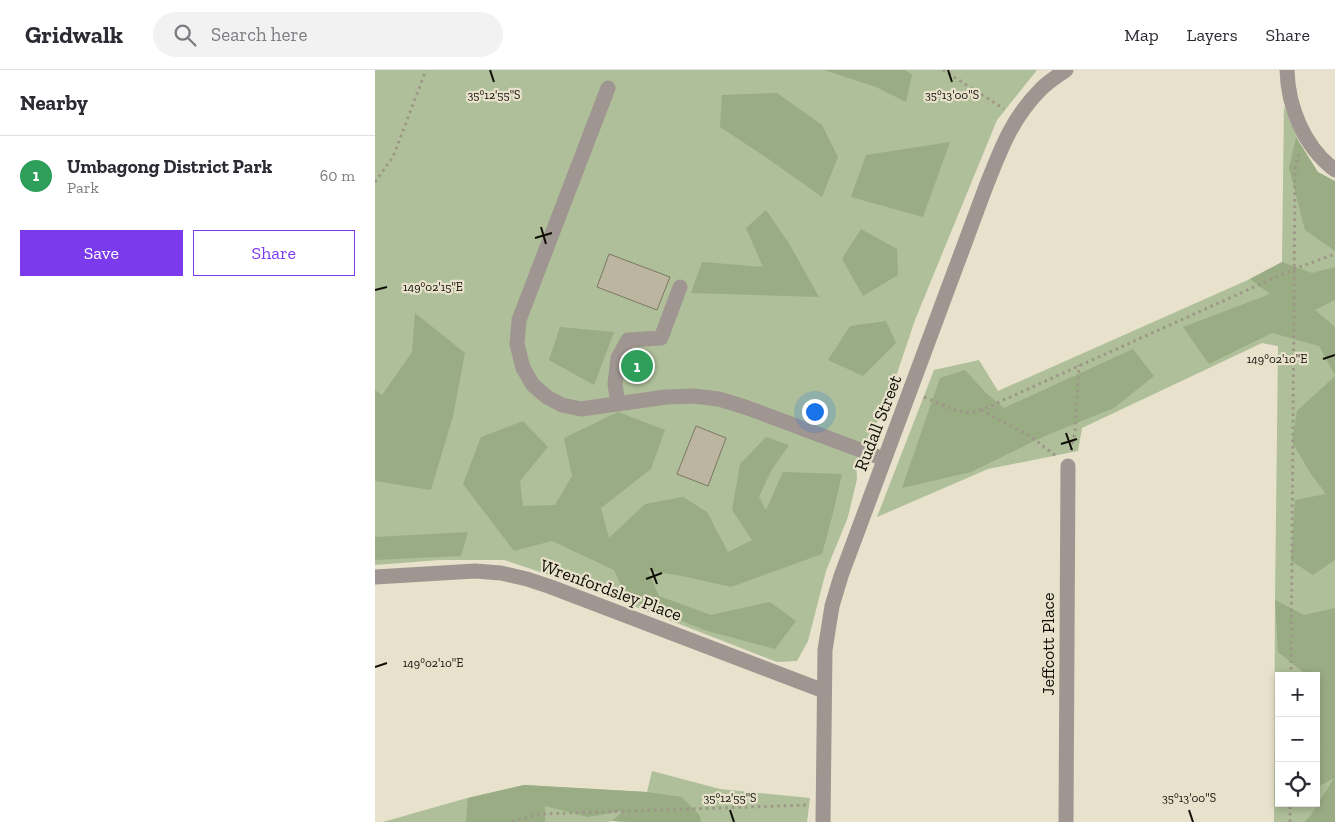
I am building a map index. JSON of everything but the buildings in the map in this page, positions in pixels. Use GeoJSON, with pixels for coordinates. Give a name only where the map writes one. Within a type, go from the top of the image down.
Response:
{"type":"FeatureCollection","features":[{"type":"Feature","properties":{"kind":"street","name":"Rudall Street"},"geometry":{"type":"LineString","coordinates":[[823,816],[825,650],[831,606],[884,459],[1007,134],[1029,101],[1065,70]]}},
{"type":"Feature","properties":{"kind":"street"},"geometry":{"type":"LineString","coordinates":[[1287,70],[1288,85],[1296,118],[1309,142],[1327,164],[1335,170]]}},
{"type":"Feature","properties":{"kind":"street"},"geometry":{"type":"LineString","coordinates":[[608,88],[519,320],[517,344],[523,368],[533,385],[547,397],[561,404],[581,409],[675,396],[719,399],[745,406],[884,459]]}},
{"type":"Feature","properties":{"kind":"street"},"geometry":{"type":"LineString","coordinates":[[618,404],[615,384],[618,358],[628,340],[661,338],[680,287]]}},
{"type":"Feature","properties":{"kind":"street","name":"Jeffcott Place"},"geometry":{"type":"LineString","coordinates":[[1066,822],[1068,466]]}},
{"type":"Feature","properties":{"kind":"street","name":"Wrenfordsley Place"},"geometry":{"type":"LineString","coordinates":[[375,577],[475,571],[501,573],[527,579],[551,586],[824,691]]}},
{"type":"Feature","properties":{"kind":"path"},"geometry":{"type":"LineString","coordinates":[[375,182],[393,157],[426,70]]}},
{"type":"Feature","properties":{"kind":"path"},"geometry":{"type":"LineString","coordinates":[[943,70],[1017,117]]}},
{"type":"Feature","properties":{"kind":"path"},"geometry":{"type":"LineString","coordinates":[[1291,672],[1295,169],[1299,152],[1313,146]]}},
{"type":"Feature","properties":{"kind":"path"},"geometry":{"type":"LineString","coordinates":[[910,391],[957,411],[970,413],[1295,268],[1335,254]]}},
{"type":"Feature","properties":{"kind":"path"},"geometry":{"type":"LineString","coordinates":[[980,409],[1030,436],[1068,466],[1075,432],[1079,365]]}},
{"type":"Feature","properties":{"kind":"path"},"geometry":{"type":"LineString","coordinates":[[512,822],[541,814],[813,805],[823,816]]}},
{"type":"Feature","properties":{"kind":"path"},"geometry":{"type":"LineString","coordinates":[[1290,807],[1290,822]]}},
{"type":"Feature","properties":{"kind":"green space"},"geometry":{"type":"Polygon","coordinates":[[[375,70],[1037,70],[997,120],[915,320],[884,412],[871,431],[856,460],[857,479],[848,517],[826,571],[808,641],[797,661],[777,662],[582,586],[504,560],[440,560],[375,565],[375,70]]]}},
{"type":"Feature","properties":{"kind":"green space"},"geometry":{"type":"Polygon","coordinates":[[[824,70],[905,70],[912,75],[906,102],[876,87],[824,70]]]}},
{"type":"Feature","properties":{"kind":"green space"},"geometry":{"type":"Polygon","coordinates":[[[777,93],[822,125],[838,157],[822,197],[720,127],[722,95],[777,93]]]}},
{"type":"Feature","properties":{"kind":"green space"},"geometry":{"type":"Polygon","coordinates":[[[1284,106],[1314,178],[1335,190],[1335,822],[1274,822],[1275,600],[1278,346],[1262,343],[1082,428],[1078,451],[988,469],[877,517],[934,370],[979,360],[998,391],[1250,279],[1282,262],[1284,106]]]}},
{"type":"Feature","properties":{"kind":"green space"},"geometry":{"type":"Polygon","coordinates":[[[1296,137],[1318,172],[1335,181],[1335,251],[1305,230],[1289,168],[1296,137]]]}},
{"type":"Feature","properties":{"kind":"green space"},"geometry":{"type":"Polygon","coordinates":[[[950,142],[923,217],[851,197],[866,155],[950,142]]]}},
{"type":"Feature","properties":{"kind":"green space"},"geometry":{"type":"Polygon","coordinates":[[[766,210],[790,245],[819,297],[691,293],[702,262],[763,267],[746,228],[766,210]]]}},
{"type":"Feature","properties":{"kind":"green space"},"geometry":{"type":"Polygon","coordinates":[[[861,229],[897,249],[898,275],[863,296],[842,259],[861,229]]]}},
{"type":"Feature","properties":{"kind":"green space"},"geometry":{"type":"Polygon","coordinates":[[[1282,262],[1312,273],[1335,267],[1335,300],[1315,310],[1335,327],[1335,375],[1319,346],[1272,333],[1209,364],[1183,327],[1270,294],[1250,279],[1282,262]]]}},
{"type":"Feature","properties":{"kind":"green space"},"geometry":{"type":"Polygon","coordinates":[[[415,313],[465,353],[453,416],[431,490],[375,481],[375,390],[382,395],[412,352],[415,313]]]}},
{"type":"Feature","properties":{"kind":"green space"},"geometry":{"type":"Polygon","coordinates":[[[886,321],[896,343],[863,376],[828,360],[850,326],[886,321]]]}},
{"type":"Feature","properties":{"kind":"green space"},"geometry":{"type":"Polygon","coordinates":[[[560,327],[614,332],[594,385],[549,360],[560,327]]]}},
{"type":"Feature","properties":{"kind":"green space"},"geometry":{"type":"Polygon","coordinates":[[[1133,349],[1154,376],[1114,408],[1047,435],[971,472],[902,488],[940,378],[965,370],[986,393],[1004,408],[1133,349]]]}},
{"type":"Feature","properties":{"kind":"green space"},"geometry":{"type":"Polygon","coordinates":[[[1335,376],[1335,560],[1313,575],[1291,561],[1295,500],[1326,494],[1311,474],[1292,442],[1297,411],[1335,376]]]}},
{"type":"Feature","properties":{"kind":"green space"},"geometry":{"type":"Polygon","coordinates":[[[618,412],[665,430],[651,469],[601,508],[609,538],[645,504],[683,497],[707,512],[728,552],[752,540],[732,510],[740,464],[766,437],[789,445],[771,471],[759,497],[766,510],[783,472],[842,474],[822,554],[731,587],[677,575],[648,571],[659,596],[711,615],[770,602],[796,621],[775,649],[704,630],[627,598],[614,570],[552,541],[514,551],[463,484],[481,437],[523,421],[548,447],[520,481],[523,506],[555,505],[572,476],[564,438],[618,412]]]}},
{"type":"Feature","properties":{"kind":"green space"},"geometry":{"type":"Polygon","coordinates":[[[468,532],[461,556],[375,560],[375,537],[468,532]]]}},
{"type":"Feature","properties":{"kind":"green space"},"geometry":{"type":"Polygon","coordinates":[[[1275,600],[1304,615],[1335,608],[1335,822],[1304,822],[1316,807],[1320,807],[1320,801],[1334,778],[1320,786],[1320,672],[1303,672],[1278,652],[1275,600]]]}},
{"type":"Feature","properties":{"kind":"green space"},"geometry":{"type":"Polygon","coordinates":[[[652,771],[720,789],[810,798],[807,822],[383,822],[467,798],[524,785],[647,792],[652,771]]]}},
{"type":"Feature","properties":{"kind":"green space"},"geometry":{"type":"Polygon","coordinates":[[[524,785],[647,792],[682,797],[700,816],[701,822],[612,821],[623,811],[588,817],[545,806],[545,822],[466,822],[468,798],[524,785]]]}},
{"type":"Feature","properties":{"kind":"place","name":"Umbagong District Park"},"geometry":{"type":"Point","coordinates":[637,366]}}]}
